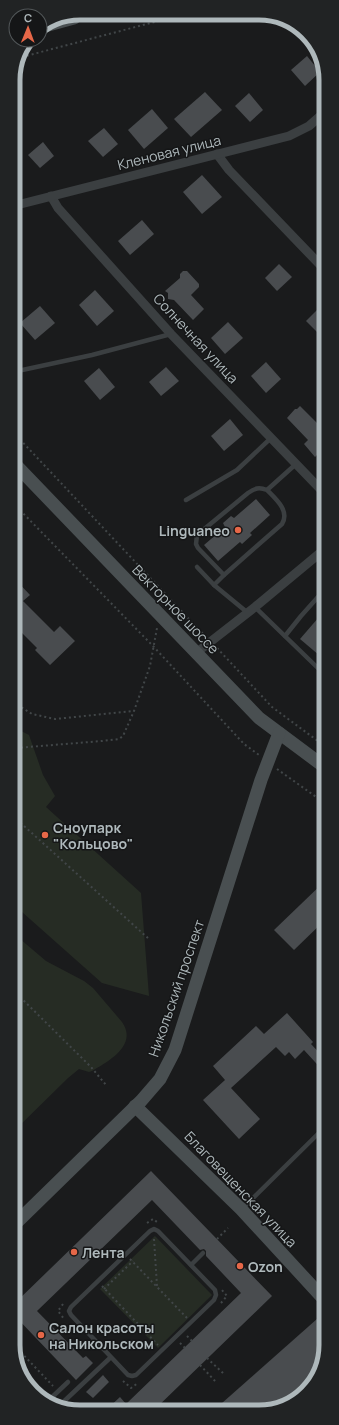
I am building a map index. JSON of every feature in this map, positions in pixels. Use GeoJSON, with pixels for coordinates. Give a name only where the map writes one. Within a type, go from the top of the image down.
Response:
{"type":"FeatureCollection","features":[{"type":"Feature","properties":{"kind":"main road","name":"Векторное шоссе"},"geometry":{"type":"LineString","coordinates":[[20,469],[258,718],[319,763]]}},
{"type":"Feature","properties":{"kind":"main road","name":"Никольский проспект"},"geometry":{"type":"LineString","coordinates":[[20,1219],[135,1106],[160,1079],[175,1050],[268,761],[279,733]]}},
{"type":"Feature","properties":{"kind":"main road","name":"Благовещенская улица"},"geometry":{"type":"LineString","coordinates":[[135,1106],[242,1209],[319,1294]]}},
{"type":"Feature","properties":{"kind":"street","name":"Кленовая улица"},"geometry":{"type":"LineString","coordinates":[[20,204],[289,136],[309,126],[319,117]]}},
{"type":"Feature","properties":{"kind":"street"},"geometry":{"type":"LineString","coordinates":[[217,154],[229,170],[319,263]]}},
{"type":"Feature","properties":{"kind":"street","name":"Солнечная улица"},"geometry":{"type":"LineString","coordinates":[[51,196],[58,208],[171,334],[319,488]]}},
{"type":"Feature","properties":{"kind":"street"},"geometry":{"type":"LineString","coordinates":[[196,653],[252,610],[319,554]]}},
{"type":"Feature","properties":{"kind":"lane"},"geometry":{"type":"LineString","coordinates":[[20,370],[92,355],[171,334]]}},
{"type":"Feature","properties":{"kind":"lane"},"geometry":{"type":"LineString","coordinates":[[186,500],[237,470],[272,438]]}},
{"type":"Feature","properties":{"kind":"lane"},"geometry":{"type":"LineString","coordinates":[[267,490],[296,464]]}},
{"type":"Feature","properties":{"kind":"lane"},"geometry":{"type":"LineString","coordinates":[[214,585],[282,524],[284,520],[282,508],[267,490],[256,488],[248,493],[196,538],[198,548],[224,575]]}},
{"type":"Feature","properties":{"kind":"lane"},"geometry":{"type":"LineString","coordinates":[[197,567],[214,585],[252,610],[285,636],[319,669]]}},
{"type":"Feature","properties":{"kind":"lane"},"geometry":{"type":"LineString","coordinates":[[285,636],[319,595]]}},
{"type":"Feature","properties":{"kind":"lane"},"geometry":{"type":"LineString","coordinates":[[242,1209],[319,1133]]}},
{"type":"Feature","properties":{"kind":"lane"},"geometry":{"type":"LineString","coordinates":[[154,1229],[158,1231],[215,1290],[216,1295],[214,1300],[136,1375],[132,1376],[128,1375],[69,1312],[71,1308],[126,1255],[150,1231],[154,1229]]}},
{"type":"Feature","properties":{"kind":"lane"},"geometry":{"type":"LineString","coordinates":[[191,1265],[203,1254]]}},
{"type":"Feature","properties":{"kind":"lane"},"geometry":{"type":"LineString","coordinates":[[63,1402],[111,1357]]}},
{"type":"Feature","properties":{"kind":"lane"},"geometry":{"type":"LineString","coordinates":[[51,1398],[68,1382]]}},
{"type":"Feature","properties":{"kind":"path"},"geometry":{"type":"LineString","coordinates":[[25,56],[163,20]]}},
{"type":"Feature","properties":{"kind":"path"},"geometry":{"type":"LineString","coordinates":[[20,439],[272,707],[319,742]]}},
{"type":"Feature","properties":{"kind":"path"},"geometry":{"type":"LineString","coordinates":[[20,510],[153,646],[244,744],[319,799]]}},
{"type":"Feature","properties":{"kind":"path"},"geometry":{"type":"LineString","coordinates":[[20,748],[102,741],[119,739],[123,736],[134,711],[150,666],[160,615]]}},
{"type":"Feature","properties":{"kind":"path"},"geometry":{"type":"LineString","coordinates":[[20,706],[32,714],[55,719],[134,711]]}},
{"type":"Feature","properties":{"kind":"path"},"geometry":{"type":"LineString","coordinates":[[20,822],[149,939]]}},
{"type":"Feature","properties":{"kind":"path"},"geometry":{"type":"LineString","coordinates":[[20,996],[91,1067],[106,1085]]}},
{"type":"Feature","properties":{"kind":"path"},"geometry":{"type":"LineString","coordinates":[[145,1226],[153,1219]]}},
{"type":"Feature","properties":{"kind":"path"},"geometry":{"type":"LineString","coordinates":[[153,1219],[161,1226]]}},
{"type":"Feature","properties":{"kind":"path"},"geometry":{"type":"LineString","coordinates":[[153,1219],[157,1286]]}},
{"type":"Feature","properties":{"kind":"path"},"geometry":{"type":"LineString","coordinates":[[217,1239],[228,1228]]}},
{"type":"Feature","properties":{"kind":"path"},"geometry":{"type":"LineString","coordinates":[[126,1255],[196,1327],[176,1347]]}},
{"type":"Feature","properties":{"kind":"path"},"geometry":{"type":"LineString","coordinates":[[104,1290],[132,1261]]}},
{"type":"Feature","properties":{"kind":"path"},"geometry":{"type":"LineString","coordinates":[[98,1282],[162,1350]]}},
{"type":"Feature","properties":{"kind":"path"},"geometry":{"type":"LineString","coordinates":[[221,1288],[227,1296],[221,1303]]}},
{"type":"Feature","properties":{"kind":"path"},"geometry":{"type":"LineString","coordinates":[[64,1319],[58,1311],[65,1303]]}},
{"type":"Feature","properties":{"kind":"path"},"geometry":{"type":"LineString","coordinates":[[187,1336],[192,1341]]}},
{"type":"Feature","properties":{"kind":"path"},"geometry":{"type":"LineString","coordinates":[[180,1342],[185,1348]]}},
{"type":"Feature","properties":{"kind":"path"},"geometry":{"type":"LineString","coordinates":[[21,1352],[58,1391]]}},
{"type":"Feature","properties":{"kind":"path"},"geometry":{"type":"LineString","coordinates":[[208,1358],[224,1374]]}},
{"type":"Feature","properties":{"kind":"path"},"geometry":{"type":"LineString","coordinates":[[200,1365],[216,1382]]}},
{"type":"Feature","properties":{"kind":"path"},"geometry":{"type":"LineString","coordinates":[[119,1376],[131,1388],[140,1381]]}},
{"type":"Feature","properties":{"kind":"path"},"geometry":{"type":"LineString","coordinates":[[66,1399],[71,1403],[76,1398]]}},
{"type":"Feature","properties":{"kind":"shaded area","name":"Сноупарк \"Кольцово\""},"geometry":{"type":"Polygon","coordinates":[[[20,730],[29,735],[43,775],[55,796],[46,807],[141,893],[149,996],[102,983],[20,910],[20,730]]]}},
{"type":"Feature","properties":{"kind":"shaded area"},"geometry":{"type":"Polygon","coordinates":[[[20,939],[46,961],[84,981],[93,988],[122,1022],[126,1030],[124,1045],[113,1057],[92,1071],[89,1072],[79,1069],[20,1125],[20,939]]]}},
{"type":"Feature","properties":{"kind":"shaded area"},"geometry":{"type":"Polygon","coordinates":[[[155,1236],[212,1295],[158,1348],[100,1289],[155,1236]]]}},
{"type":"Feature","properties":{"kind":"building"},"geometry":{"type":"Polygon","coordinates":[[[307,56],[318,69],[318,74],[305,86],[291,70],[307,56]]]}},
{"type":"Feature","properties":{"kind":"building"},"geometry":{"type":"Polygon","coordinates":[[[205,92],[222,110],[191,137],[174,119],[205,92]]]}},
{"type":"Feature","properties":{"kind":"building"},"geometry":{"type":"Polygon","coordinates":[[[249,93],[263,110],[250,122],[235,106],[249,93]]]}},
{"type":"Feature","properties":{"kind":"building"},"geometry":{"type":"Polygon","coordinates":[[[152,109],[168,128],[144,149],[128,130],[152,109]]]}},
{"type":"Feature","properties":{"kind":"building"},"geometry":{"type":"Polygon","coordinates":[[[104,128],[118,144],[103,157],[88,141],[104,128]]]}},
{"type":"Feature","properties":{"kind":"building"},"geometry":{"type":"Polygon","coordinates":[[[43,142],[54,156],[40,168],[28,155],[43,142]]]}},
{"type":"Feature","properties":{"kind":"building"},"geometry":{"type":"Polygon","coordinates":[[[202,175],[222,197],[202,214],[183,192],[202,175]]]}},
{"type":"Feature","properties":{"kind":"building"},"geometry":{"type":"Polygon","coordinates":[[[142,220],[154,234],[130,255],[118,241],[142,220]]]}},
{"type":"Feature","properties":{"kind":"building"},"geometry":{"type":"Polygon","coordinates":[[[279,264],[292,277],[277,291],[265,278],[279,264]]]}},
{"type":"Feature","properties":{"kind":"building"},"geometry":{"type":"Polygon","coordinates":[[[183,271],[187,271],[199,284],[199,287],[191,295],[204,309],[193,320],[174,300],[168,299],[168,293],[165,291],[180,278],[180,274],[183,271]]]}},
{"type":"Feature","properties":{"kind":"building"},"geometry":{"type":"Polygon","coordinates":[[[95,290],[114,311],[97,326],[79,305],[95,290]]]}},
{"type":"Feature","properties":{"kind":"building"},"geometry":{"type":"Polygon","coordinates":[[[40,306],[55,323],[35,340],[20,323],[40,306]]]}},
{"type":"Feature","properties":{"kind":"building"},"geometry":{"type":"Polygon","coordinates":[[[319,308],[318,333],[306,321],[319,308]]]}},
{"type":"Feature","properties":{"kind":"building"},"geometry":{"type":"Polygon","coordinates":[[[228,322],[243,338],[225,354],[211,338],[228,322]]]}},
{"type":"Feature","properties":{"kind":"building"},"geometry":{"type":"Polygon","coordinates":[[[266,362],[281,379],[266,393],[251,376],[266,362]]]}},
{"type":"Feature","properties":{"kind":"building"},"geometry":{"type":"Polygon","coordinates":[[[166,367],[179,381],[161,396],[149,382],[166,367]]]}},
{"type":"Feature","properties":{"kind":"building"},"geometry":{"type":"Polygon","coordinates":[[[99,368],[115,387],[100,400],[84,381],[99,368]]]}},
{"type":"Feature","properties":{"kind":"building"},"geometry":{"type":"Polygon","coordinates":[[[300,406],[318,424],[319,455],[318,454],[315,457],[304,444],[308,440],[287,418],[295,409],[300,406]]]}},
{"type":"Feature","properties":{"kind":"building"},"geometry":{"type":"Polygon","coordinates":[[[230,419],[243,435],[224,451],[211,436],[230,419]]]}},
{"type":"Feature","properties":{"kind":"building","name":"Linguaneo"},"geometry":{"type":"Polygon","coordinates":[[[256,499],[270,515],[250,533],[252,535],[242,544],[240,542],[218,561],[204,545],[225,527],[223,523],[231,516],[234,518],[256,499]]]}},
{"type":"Feature","properties":{"kind":"building"},"geometry":{"type":"Polygon","coordinates":[[[20,584],[30,595],[23,601],[54,632],[60,626],[75,641],[50,665],[35,650],[37,648],[20,631],[20,584]]]}},
{"type":"Feature","properties":{"kind":"building"},"geometry":{"type":"Polygon","coordinates":[[[319,617],[319,655],[300,639],[319,617]]]}},
{"type":"Feature","properties":{"kind":"building"},"geometry":{"type":"Polygon","coordinates":[[[319,887],[319,926],[294,950],[274,930],[319,887]]]}},
{"type":"Feature","properties":{"kind":"building"},"geometry":{"type":"Polygon","coordinates":[[[287,1013],[313,1042],[311,1044],[319,1053],[319,1066],[304,1050],[295,1059],[289,1052],[285,1056],[276,1047],[231,1088],[260,1119],[239,1139],[203,1100],[225,1080],[213,1066],[256,1026],[264,1034],[287,1013]]]}},
{"type":"Feature","properties":{"kind":"building"},"geometry":{"type":"Polygon","coordinates":[[[151,1171],[272,1296],[159,1405],[111,1405],[120,1397],[126,1404],[241,1293],[206,1256],[206,1251],[204,1249],[200,1250],[152,1200],[37,1311],[83,1358],[86,1356],[93,1363],[76,1380],[20,1321],[20,1298],[151,1171]]]}},
{"type":"Feature","properties":{"kind":"building"},"geometry":{"type":"Polygon","coordinates":[[[319,1317],[319,1349],[317,1361],[311,1375],[296,1393],[275,1403],[259,1405],[220,1405],[319,1317]]]}},
{"type":"Feature","properties":{"kind":"building"},"geometry":{"type":"Polygon","coordinates":[[[103,1375],[109,1382],[93,1398],[86,1392],[103,1375]]]}},
{"type":"Feature","properties":{"kind":"place","name":"Linguaneo"},"geometry":{"type":"Point","coordinates":[238,530]}},
{"type":"Feature","properties":{"kind":"place","name":"Сноупарк \"Кольцово\""},"geometry":{"type":"Point","coordinates":[45,835]}},
{"type":"Feature","properties":{"kind":"place","name":"Лента"},"geometry":{"type":"Point","coordinates":[74,1252]}},
{"type":"Feature","properties":{"kind":"place","name":"Ozon"},"geometry":{"type":"Point","coordinates":[240,1266]}},
{"type":"Feature","properties":{"kind":"place","name":"Салон красоты на Никольском"},"geometry":{"type":"Point","coordinates":[41,1335]}}]}
